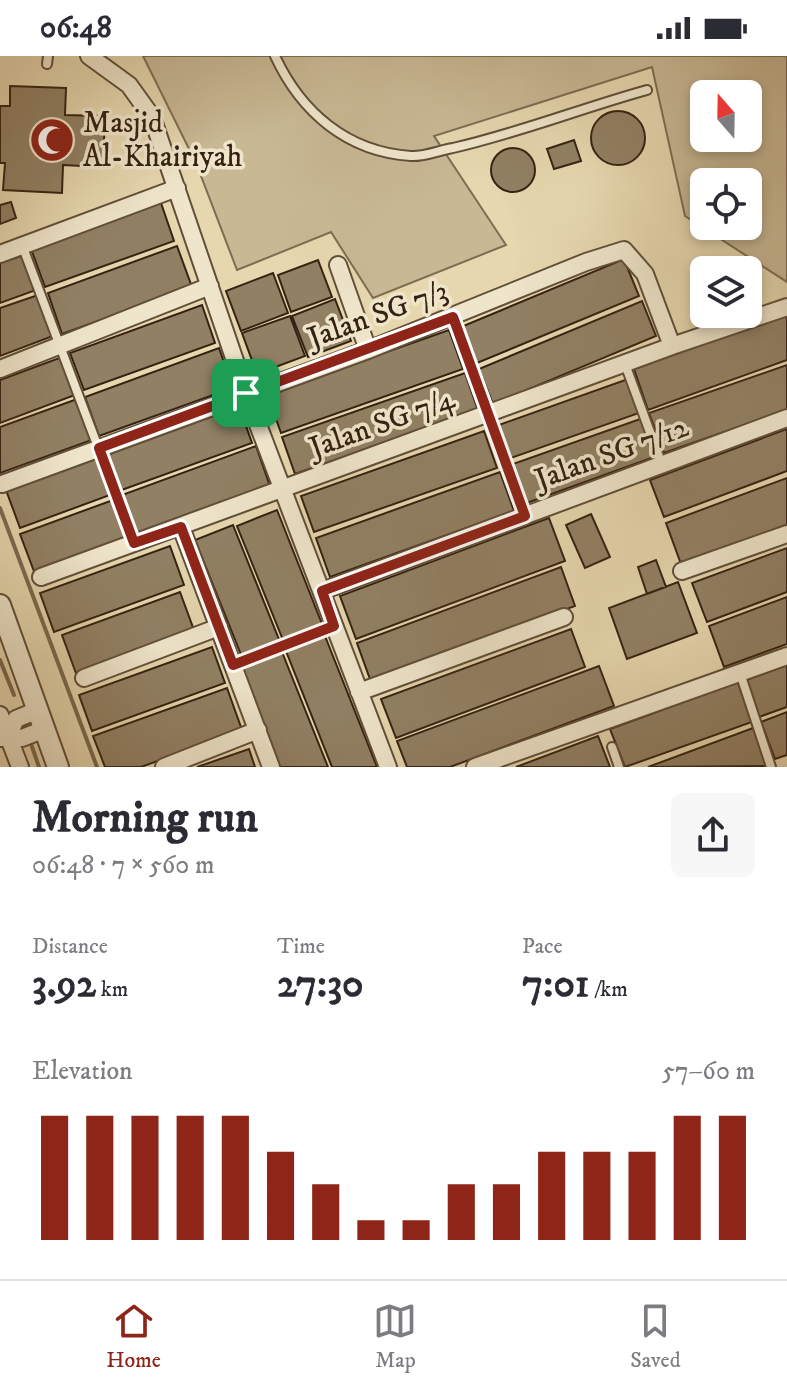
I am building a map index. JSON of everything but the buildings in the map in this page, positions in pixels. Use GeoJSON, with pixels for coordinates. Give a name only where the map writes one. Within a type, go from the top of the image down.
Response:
{"type":"FeatureCollection","features":[{"type":"Feature","properties":{"kind":"street"},"geometry":{"type":"LineString","coordinates":[[89,56],[129,85],[152,117],[246,393],[388,767]]}},
{"type":"Feature","properties":{"kind":"street"},"geometry":{"type":"LineString","coordinates":[[0,254],[177,188]]}},
{"type":"Feature","properties":{"kind":"street","name":"Jalan SG 7/3"},"geometry":{"type":"LineString","coordinates":[[2,484],[368,350],[586,262],[624,250],[645,274],[672,346]]}},
{"type":"Feature","properties":{"kind":"street"},"geometry":{"type":"LineString","coordinates":[[338,265],[368,350]]}},
{"type":"Feature","properties":{"kind":"street"},"geometry":{"type":"LineString","coordinates":[[0,369],[210,286]]}},
{"type":"Feature","properties":{"kind":"street","name":"Jalan SG 7/4"},"geometry":{"type":"LineString","coordinates":[[41,577],[672,346],[787,307]]}},
{"type":"Feature","properties":{"kind":"street","name":"Jalan SG 7/12"},"geometry":{"type":"LineString","coordinates":[[322,591],[787,418]]}},
{"type":"Feature","properties":{"kind":"street"},"geometry":{"type":"LineString","coordinates":[[181,527],[271,767]]}},
{"type":"Feature","properties":{"kind":"street"},"geometry":{"type":"LineString","coordinates":[[682,571],[787,534]]}},
{"type":"Feature","properties":{"kind":"street"},"geometry":{"type":"LineString","coordinates":[[0,605],[58,767]]}},
{"type":"Feature","properties":{"kind":"street"},"geometry":{"type":"LineString","coordinates":[[359,692],[564,617]]}},
{"type":"Feature","properties":{"kind":"street"},"geometry":{"type":"LineString","coordinates":[[84,678],[219,627]]}},
{"type":"Feature","properties":{"kind":"street"},"geometry":{"type":"LineString","coordinates":[[475,767],[787,656]]}},
{"type":"Feature","properties":{"kind":"street"},"geometry":{"type":"LineString","coordinates":[[0,715],[4,737],[20,767]]}},
{"type":"Feature","properties":{"kind":"street"},"geometry":{"type":"LineString","coordinates":[[4,737],[22,738],[42,720]]}},
{"type":"Feature","properties":{"kind":"street"},"geometry":{"type":"LineString","coordinates":[[164,767],[258,730]]}},
{"type":"Feature","properties":{"kind":"lane"},"geometry":{"type":"LineString","coordinates":[[275,56],[288,83],[321,120],[347,140],[413,156],[543,124],[647,90]]}},
{"type":"Feature","properties":{"kind":"lane"},"geometry":{"type":"LineString","coordinates":[[22,244],[134,543]]}},
{"type":"Feature","properties":{"kind":"lane"},"geometry":{"type":"LineString","coordinates":[[453,317],[525,516]]}},
{"type":"Feature","properties":{"kind":"lane"},"geometry":{"type":"LineString","coordinates":[[625,364],[662,465]]}},
{"type":"Feature","properties":{"kind":"lane"},"geometry":{"type":"LineString","coordinates":[[233,665],[334,626]]}},
{"type":"Feature","properties":{"kind":"lane"},"geometry":{"type":"LineString","coordinates":[[740,673],[771,767]]}},
{"type":"Feature","properties":{"kind":"lane"},"geometry":{"type":"LineString","coordinates":[[612,747],[619,767]]}},
{"type":"Feature","properties":{"kind":"shaded area"},"geometry":{"type":"Polygon","coordinates":[[[143,56],[787,56],[787,282],[762,266],[762,256],[747,256],[722,240],[762,240],[762,168],[690,168],[690,219],[685,216],[652,67],[434,136],[506,245],[373,298],[331,232],[237,270],[196,163],[143,56]]]}},
{"type":"Feature","properties":{"kind":"waterway"},"geometry":{"type":"LineString","coordinates":[[0,508],[97,767]]}},
{"type":"Feature","properties":{"kind":"waterway"},"geometry":{"type":"LineString","coordinates":[[0,660],[14,695]]}},
{"type":"Feature","properties":{"kind":"waterway"},"geometry":{"type":"LineString","coordinates":[[30,741],[39,767]]}},
{"type":"Feature","properties":{"kind":"place","name":"Masjid Al-Khairiyah"},"geometry":{"type":"Point","coordinates":[52,140]}},
{"type":"Feature","properties":{"kind":"route"},"geometry":{"type":"LineString","coordinates":[[453,317],[525,516],[322,591],[334,626],[233,665],[181,527],[134,543],[99,448],[246,393],[453,317]]}}]}
